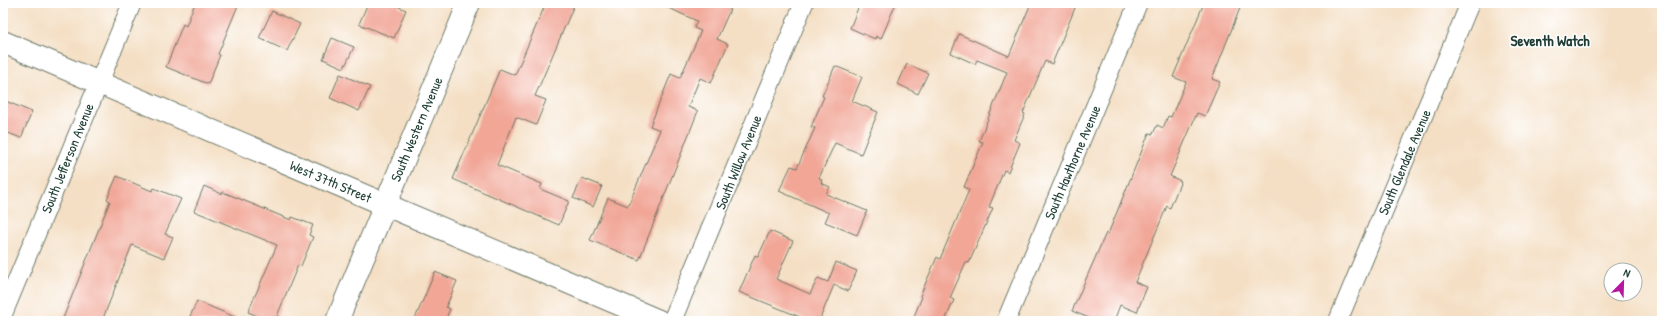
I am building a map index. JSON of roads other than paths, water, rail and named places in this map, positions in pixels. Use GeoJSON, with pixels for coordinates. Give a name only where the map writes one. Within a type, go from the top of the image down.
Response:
{"type":"FeatureCollection","features":[{"type":"Feature","properties":{"kind":"street","name":"South Jefferson Avenue"},"geometry":{"type":"LineString","coordinates":[[3,314],[132,3]]}},
{"type":"Feature","properties":{"kind":"street","name":"South Western Avenue"},"geometry":{"type":"LineString","coordinates":[[336,321],[469,3]]}},
{"type":"Feature","properties":{"kind":"street","name":"South Willow Avenue"},"geometry":{"type":"LineString","coordinates":[[672,321],[804,3]]}},
{"type":"Feature","properties":{"kind":"street","name":"South Hawthorne Avenue"},"geometry":{"type":"LineString","coordinates":[[1006,321],[1138,3]]}},
{"type":"Feature","properties":{"kind":"street","name":"South Glendale Avenue"},"geometry":{"type":"LineString","coordinates":[[1338,321],[1470,3]]}},
{"type":"Feature","properties":{"kind":"street","name":"West 37th Street"},"geometry":{"type":"LineString","coordinates":[[3,42],[659,321]]}},
{"type":"Feature","properties":{"kind":"district","name":"Seventh Watch"},"geometry":{"type":"Point","coordinates":[1550,40]}}]}
